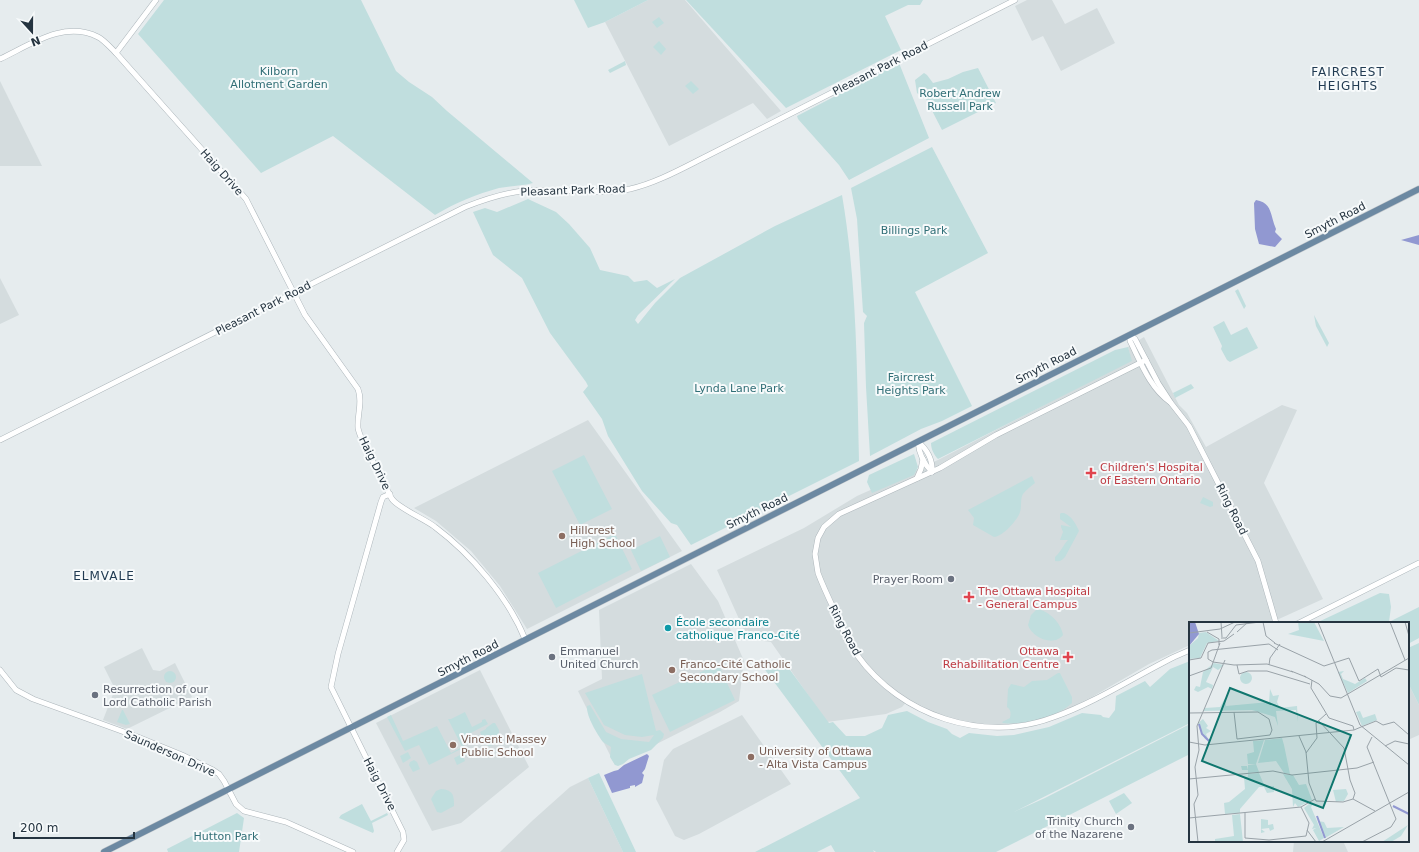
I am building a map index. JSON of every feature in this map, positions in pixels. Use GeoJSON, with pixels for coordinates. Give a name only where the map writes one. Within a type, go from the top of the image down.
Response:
{"type":"FeatureCollection","features":[{"type":"Feature","properties":{"kind":"main road","name":"Smyth Road"},"geometry":{"type":"LineString","coordinates":[[104,852],[1419,189]]}},
{"type":"Feature","properties":{"kind":"street"},"geometry":{"type":"LineString","coordinates":[[116,53],[156,0]]}},
{"type":"Feature","properties":{"kind":"street","name":"Pleasant Park Road"},"geometry":{"type":"LineString","coordinates":[[0,440],[446,216],[488,198],[523,191],[596,192],[629,189],[657,180],[1015,0]]}},
{"type":"Feature","properties":{"kind":"street","name":"Haig Drive"},"geometry":{"type":"LineString","coordinates":[[0,59],[53,33],[67,30],[99,37],[116,53],[246,199],[305,315],[358,389],[360,397],[358,419],[360,435],[390,494],[382,499],[339,648],[331,687],[404,832],[404,840],[397,852]]}},
{"type":"Feature","properties":{"kind":"street","name":"Ring Road"},"geometry":{"type":"LineString","coordinates":[[1130,334],[1135,339],[1171,403],[1189,426],[1258,561],[1276,622]]}},
{"type":"Feature","properties":{"kind":"street","name":"Ring Road"},"geometry":{"type":"LineString","coordinates":[[1130,334],[1130,341],[1151,383],[1164,398],[1171,403]]}},
{"type":"Feature","properties":{"kind":"street","name":"Ring Road"},"geometry":{"type":"LineString","coordinates":[[1146,360],[996,435],[932,472],[839,514],[822,531],[816,542],[816,568],[845,634],[857,655],[883,684],[910,704],[938,717],[970,726],[998,728],[1026,725],[1054,717],[1072,710],[1189,650]]}},
{"type":"Feature","properties":{"kind":"street"},"geometry":{"type":"LineString","coordinates":[[918,442],[918,451],[927,467],[932,472]]}},
{"type":"Feature","properties":{"kind":"street"},"geometry":{"type":"LineString","coordinates":[[918,442],[925,448],[933,464],[932,472]]}},
{"type":"Feature","properties":{"kind":"street"},"geometry":{"type":"LineString","coordinates":[[917,478],[923,459]]}},
{"type":"Feature","properties":{"kind":"street"},"geometry":{"type":"LineString","coordinates":[[390,494],[395,501],[434,526],[454,542],[480,570],[500,596],[525,639]]}},
{"type":"Feature","properties":{"kind":"street"},"geometry":{"type":"LineString","coordinates":[[1301,622],[1419,563]]}},
{"type":"Feature","properties":{"kind":"street","name":"Saunderson Drive"},"geometry":{"type":"LineString","coordinates":[[0,670],[16,690],[33,699],[138,737],[182,755],[219,774],[236,804],[244,811],[286,822],[353,852]]}},
{"type":"Feature","properties":{"kind":"shaded area"},"geometry":{"type":"Polygon","coordinates":[[[648,0],[685,0],[781,111],[767,119],[753,103],[669,146],[605,22],[648,0]]]}},
{"type":"Feature","properties":{"kind":"shaded area"},"geometry":{"type":"Polygon","coordinates":[[[1027,0],[1052,0],[1065,24],[1097,8],[1115,43],[1061,71],[1043,36],[1032,41],[1015,6],[1027,0]]]}},
{"type":"Feature","properties":{"kind":"shaded area"},"geometry":{"type":"Polygon","coordinates":[[[0,81],[42,166],[0,166],[0,81]]]}},
{"type":"Feature","properties":{"kind":"shaded area"},"geometry":{"type":"Polygon","coordinates":[[[0,278],[19,315],[0,324],[0,278]]]}},
{"type":"Feature","properties":{"kind":"shaded area"},"geometry":{"type":"Polygon","coordinates":[[[1144,337],[1179,405],[1187,413],[1206,447],[1282,405],[1297,410],[1264,483],[1323,599],[1272,622],[1189,622],[1189,645],[1149,664],[1068,709],[1031,721],[999,725],[969,723],[940,716],[909,699],[902,707],[886,714],[827,722],[771,642],[748,639],[717,570],[804,528],[857,496],[938,460],[1131,360],[1128,347],[1144,337]]]}},
{"type":"Feature","properties":{"kind":"shaded area","name":"Hillcrest High School"},"geometry":{"type":"Polygon","coordinates":[[[588,420],[682,551],[527,629],[500,586],[471,551],[436,521],[414,508],[588,420]]]}},
{"type":"Feature","properties":{"kind":"shaded area","name":"Franco-Cité Catholic Secondary School"},"geometry":{"type":"Polygon","coordinates":[[[691,564],[718,601],[744,661],[739,701],[615,765],[578,691],[602,679],[599,610],[691,564]]]}},
{"type":"Feature","properties":{"kind":"shaded area"},"geometry":{"type":"Polygon","coordinates":[[[142,648],[153,670],[160,671],[175,663],[192,697],[127,729],[103,720],[115,689],[104,667],[142,648]]]}},
{"type":"Feature","properties":{"kind":"shaded area","name":"Vincent Massey Public School"},"geometry":{"type":"Polygon","coordinates":[[[480,670],[529,767],[461,823],[432,831],[376,723],[480,670]]]}},
{"type":"Feature","properties":{"kind":"shaded area"},"geometry":{"type":"Polygon","coordinates":[[[1409,685],[1419,705],[1419,735],[1410,739],[1409,685]]]}},
{"type":"Feature","properties":{"kind":"shaded area"},"geometry":{"type":"Polygon","coordinates":[[[742,715],[791,784],[699,834],[684,840],[675,836],[656,799],[664,760],[673,749],[742,715]]]}},
{"type":"Feature","properties":{"kind":"shaded area"},"geometry":{"type":"Polygon","coordinates":[[[588,778],[623,852],[500,852],[570,787],[588,778]]]}},
{"type":"Feature","properties":{"kind":"shaded area"},"geometry":{"type":"Polygon","coordinates":[[[1294,842],[1343,842],[1348,852],[1293,852],[1294,842]]]}},
{"type":"Feature","properties":{"kind":"green space","name":"Kilborn Allotment Garden"},"geometry":{"type":"Polygon","coordinates":[[[164,0],[361,0],[396,71],[409,82],[432,97],[533,183],[499,188],[483,193],[458,203],[435,215],[333,136],[261,173],[138,34],[164,0]]]}},
{"type":"Feature","properties":{"kind":"green space"},"geometry":{"type":"Polygon","coordinates":[[[574,0],[648,0],[605,22],[588,28],[574,0]]]}},
{"type":"Feature","properties":{"kind":"green space"},"geometry":{"type":"Polygon","coordinates":[[[686,0],[923,0],[920,5],[908,5],[885,16],[901,50],[786,108],[686,0]]]}},
{"type":"Feature","properties":{"kind":"green space"},"geometry":{"type":"Polygon","coordinates":[[[659,17],[664,23],[657,28],[652,22],[659,17]]]}},
{"type":"Feature","properties":{"kind":"green space"},"geometry":{"type":"Polygon","coordinates":[[[659,41],[666,49],[661,55],[653,47],[659,41]]]}},
{"type":"Feature","properties":{"kind":"green space"},"geometry":{"type":"Polygon","coordinates":[[[625,61],[626,65],[610,73],[608,70],[625,61]]]}},
{"type":"Feature","properties":{"kind":"green space"},"geometry":{"type":"Polygon","coordinates":[[[899,63],[929,138],[849,180],[839,165],[797,116],[899,63]]]}},
{"type":"Feature","properties":{"kind":"green space","name":"Robert Andrew Russell Park"},"geometry":{"type":"Polygon","coordinates":[[[978,68],[996,103],[942,130],[925,97],[923,98],[917,93],[915,80],[924,73],[933,83],[978,68]]]}},
{"type":"Feature","properties":{"kind":"green space"},"geometry":{"type":"Polygon","coordinates":[[[691,81],[699,89],[693,94],[685,86],[691,81]]]}},
{"type":"Feature","properties":{"kind":"green space"},"geometry":{"type":"Polygon","coordinates":[[[932,147],[988,253],[915,292],[972,406],[942,421],[921,429],[870,456],[864,323],[867,316],[863,312],[857,219],[851,188],[932,147]]]}},
{"type":"Feature","properties":{"kind":"green space","name":"Lynda Lane Park"},"geometry":{"type":"Polygon","coordinates":[[[842,195],[851,261],[857,361],[859,461],[691,545],[677,525],[671,523],[642,491],[608,436],[602,419],[583,392],[588,386],[586,382],[550,333],[522,278],[493,255],[473,212],[485,208],[497,212],[528,199],[556,212],[569,224],[590,248],[600,270],[628,276],[634,282],[647,280],[657,288],[675,279],[638,315],[635,320],[638,324],[655,303],[680,278],[775,226],[842,195]]]}},
{"type":"Feature","properties":{"kind":"green space"},"geometry":{"type":"Polygon","coordinates":[[[1238,289],[1246,306],[1244,309],[1235,291],[1238,289]]]}},
{"type":"Feature","properties":{"kind":"green space"},"geometry":{"type":"Polygon","coordinates":[[[1314,315],[1329,343],[1327,347],[1316,326],[1314,315]]]}},
{"type":"Feature","properties":{"kind":"green space"},"geometry":{"type":"Polygon","coordinates":[[[1224,321],[1231,335],[1247,327],[1258,348],[1230,362],[1227,360],[1221,349],[1222,346],[1213,327],[1224,321]]]}},
{"type":"Feature","properties":{"kind":"green space"},"geometry":{"type":"Polygon","coordinates":[[[1128,347],[1132,361],[938,459],[934,454],[931,443],[1115,350],[1128,347]]]}},
{"type":"Feature","properties":{"kind":"green space"},"geometry":{"type":"Polygon","coordinates":[[[1191,384],[1194,388],[1175,398],[1173,393],[1191,384]]]}},
{"type":"Feature","properties":{"kind":"green space"},"geometry":{"type":"Polygon","coordinates":[[[914,454],[918,467],[914,475],[872,493],[867,482],[869,475],[914,454]]]}},
{"type":"Feature","properties":{"kind":"green space"},"geometry":{"type":"Polygon","coordinates":[[[584,455],[612,509],[580,525],[552,471],[584,455]]]}},
{"type":"Feature","properties":{"kind":"green space"},"geometry":{"type":"Polygon","coordinates":[[[1032,476],[1035,483],[1023,494],[1019,515],[1005,531],[994,537],[973,525],[974,518],[968,510],[1032,476]]]}},
{"type":"Feature","properties":{"kind":"green space"},"geometry":{"type":"Polygon","coordinates":[[[1203,497],[1213,502],[1213,506],[1210,507],[1200,503],[1203,497]]]}},
{"type":"Feature","properties":{"kind":"green space"},"geometry":{"type":"Polygon","coordinates":[[[1061,513],[1064,513],[1075,522],[1079,531],[1065,557],[1060,561],[1055,561],[1055,557],[1068,540],[1060,540],[1063,532],[1061,525],[1071,527],[1060,519],[1061,513]]]}},
{"type":"Feature","properties":{"kind":"green space"},"geometry":{"type":"Polygon","coordinates":[[[615,534],[632,569],[556,608],[538,573],[615,534]]]}},
{"type":"Feature","properties":{"kind":"green space"},"geometry":{"type":"Polygon","coordinates":[[[660,536],[670,557],[641,571],[631,550],[660,536]]]}},
{"type":"Feature","properties":{"kind":"green space"},"geometry":{"type":"Polygon","coordinates":[[[1380,593],[1389,594],[1391,607],[1389,622],[1318,622],[1380,593]]]}},
{"type":"Feature","properties":{"kind":"green space"},"geometry":{"type":"Polygon","coordinates":[[[1419,607],[1419,638],[1409,643],[1409,622],[1389,622],[1419,607]]]}},
{"type":"Feature","properties":{"kind":"green space"},"geometry":{"type":"Polygon","coordinates":[[[1037,609],[1046,612],[1054,618],[1060,626],[1063,635],[1059,639],[1049,641],[1038,637],[1030,630],[1028,625],[1031,615],[1037,609]]]}},
{"type":"Feature","properties":{"kind":"green space"},"geometry":{"type":"Polygon","coordinates":[[[1419,643],[1419,705],[1409,685],[1409,648],[1419,643]]]}},
{"type":"Feature","properties":{"kind":"green space"},"geometry":{"type":"Polygon","coordinates":[[[782,659],[829,723],[833,722],[846,736],[865,736],[882,728],[888,715],[907,711],[928,722],[947,729],[952,734],[960,738],[969,733],[997,736],[1014,735],[1049,727],[1082,713],[1101,715],[1109,718],[1115,710],[1116,696],[1145,681],[1150,687],[1170,669],[1189,661],[1189,724],[1014,812],[1045,798],[1189,725],[1189,755],[996,852],[876,852],[873,850],[874,852],[835,852],[831,845],[817,852],[755,852],[860,798],[763,667],[782,659]]]}},
{"type":"Feature","properties":{"kind":"green space"},"geometry":{"type":"Polygon","coordinates":[[[718,664],[735,700],[670,732],[652,695],[718,664]]]}},
{"type":"Feature","properties":{"kind":"green space"},"geometry":{"type":"Polygon","coordinates":[[[170,671],[174,673],[176,677],[174,681],[170,683],[166,681],[164,677],[166,673],[170,671]]]}},
{"type":"Feature","properties":{"kind":"green space"},"geometry":{"type":"Polygon","coordinates":[[[1060,673],[1072,697],[1072,703],[1058,712],[1030,722],[1011,724],[1002,722],[1010,718],[1011,715],[1007,707],[1008,689],[1011,684],[1024,687],[1032,681],[1047,680],[1060,673]]]}},
{"type":"Feature","properties":{"kind":"green space"},"geometry":{"type":"Polygon","coordinates":[[[642,674],[656,731],[660,730],[664,734],[663,738],[651,750],[629,759],[618,766],[615,765],[610,757],[611,747],[603,742],[592,725],[588,715],[587,706],[590,705],[606,732],[621,739],[649,742],[654,735],[642,737],[625,735],[604,725],[585,693],[642,674]]]}},
{"type":"Feature","properties":{"kind":"green space"},"geometry":{"type":"Polygon","coordinates":[[[122,710],[130,724],[126,725],[117,722],[122,710]]]}},
{"type":"Feature","properties":{"kind":"green space"},"geometry":{"type":"Polygon","coordinates":[[[465,712],[472,727],[485,719],[488,724],[461,738],[464,745],[463,748],[429,765],[419,745],[405,751],[387,717],[391,715],[403,741],[437,726],[451,753],[462,747],[448,719],[465,712]]]}},
{"type":"Feature","properties":{"kind":"green space"},"geometry":{"type":"Polygon","coordinates":[[[495,723],[499,730],[499,741],[494,745],[489,746],[485,744],[480,732],[495,723]]]}},
{"type":"Feature","properties":{"kind":"green space"},"geometry":{"type":"Polygon","coordinates":[[[408,752],[411,758],[403,763],[400,756],[408,752]]]}},
{"type":"Feature","properties":{"kind":"green space"},"geometry":{"type":"Polygon","coordinates":[[[462,754],[465,761],[457,765],[454,758],[462,754]]]}},
{"type":"Feature","properties":{"kind":"green space"},"geometry":{"type":"Polygon","coordinates":[[[414,760],[417,762],[420,769],[413,772],[409,765],[410,762],[414,760]]]}},
{"type":"Feature","properties":{"kind":"green space"},"geometry":{"type":"Polygon","coordinates":[[[599,773],[636,852],[623,852],[588,778],[599,773]]]}},
{"type":"Feature","properties":{"kind":"green space"},"geometry":{"type":"Polygon","coordinates":[[[441,789],[452,794],[454,806],[441,813],[437,812],[431,799],[436,791],[441,789]]]}},
{"type":"Feature","properties":{"kind":"green space"},"geometry":{"type":"Polygon","coordinates":[[[1124,793],[1132,803],[1116,814],[1109,801],[1124,793]]]}},
{"type":"Feature","properties":{"kind":"green space"},"geometry":{"type":"Polygon","coordinates":[[[362,804],[371,821],[387,813],[388,815],[372,823],[373,833],[339,818],[341,815],[362,804]]]}},
{"type":"Feature","properties":{"kind":"green space","name":"Hutton Park"},"geometry":{"type":"Polygon","coordinates":[[[237,813],[244,818],[239,852],[168,852],[167,849],[237,813]]]}},
{"type":"Feature","properties":{"kind":"water"},"geometry":{"type":"Polygon","coordinates":[[[1256,200],[1268,207],[1276,229],[1275,232],[1282,239],[1275,247],[1259,244],[1255,229],[1254,203],[1256,200]]]}},
{"type":"Feature","properties":{"kind":"water"},"geometry":{"type":"Polygon","coordinates":[[[1419,235],[1419,245],[1401,240],[1419,235]]]}},
{"type":"Feature","properties":{"kind":"water"},"geometry":{"type":"Polygon","coordinates":[[[647,754],[649,756],[645,769],[642,773],[644,775],[642,783],[635,787],[635,785],[630,786],[630,788],[612,793],[604,775],[618,770],[624,765],[647,754]]]}},
{"type":"Feature","properties":{"kind":"place","name":"Children's Hospital of Eastern Ontario"},"geometry":{"type":"Point","coordinates":[1091,473]}},
{"type":"Feature","properties":{"kind":"place","name":"Hillcrest High School"},"geometry":{"type":"Point","coordinates":[562,536]}},
{"type":"Feature","properties":{"kind":"place","name":"Prayer Room"},"geometry":{"type":"Point","coordinates":[951,579]}},
{"type":"Feature","properties":{"kind":"place","name":"The Ottawa Hospital - General Campus"},"geometry":{"type":"Point","coordinates":[969,597]}},
{"type":"Feature","properties":{"kind":"place","name":"École secondaire catholique Franco-Cité"},"geometry":{"type":"Point","coordinates":[668,628]}},
{"type":"Feature","properties":{"kind":"place","name":"Emmanuel United Church"},"geometry":{"type":"Point","coordinates":[552,657]}},
{"type":"Feature","properties":{"kind":"place","name":"Ottawa Rehabilitation Centre"},"geometry":{"type":"Point","coordinates":[1068,657]}},
{"type":"Feature","properties":{"kind":"place","name":"Franco-Cité Catholic Secondary School"},"geometry":{"type":"Point","coordinates":[672,670]}},
{"type":"Feature","properties":{"kind":"place","name":"Resurrection of our Lord Catholic Parish"},"geometry":{"type":"Point","coordinates":[95,695]}},
{"type":"Feature","properties":{"kind":"place","name":"Vincent Massey Public School"},"geometry":{"type":"Point","coordinates":[453,745]}},
{"type":"Feature","properties":{"kind":"place","name":"University of Ottawa - Alta Vista Campus"},"geometry":{"type":"Point","coordinates":[751,757]}},
{"type":"Feature","properties":{"kind":"place","name":"Trinity Church of the Nazarene"},"geometry":{"type":"Point","coordinates":[1131,827]}},
{"type":"Feature","properties":{"kind":"district","name":"FAIRCREST HEIGHTS"},"geometry":{"type":"Point","coordinates":[1348,79]}},
{"type":"Feature","properties":{"kind":"district","name":"ELMVALE"},"geometry":{"type":"Point","coordinates":[104,576]}},
{"type":"Feature","properties":{"kind":"park label","name":"Billings Park"},"geometry":{"type":"Point","coordinates":[914,230]}},
{"type":"Feature","properties":{"kind":"park label","name":"Faircrest Heights Park"},"geometry":{"type":"Point","coordinates":[911,383]}}]}
